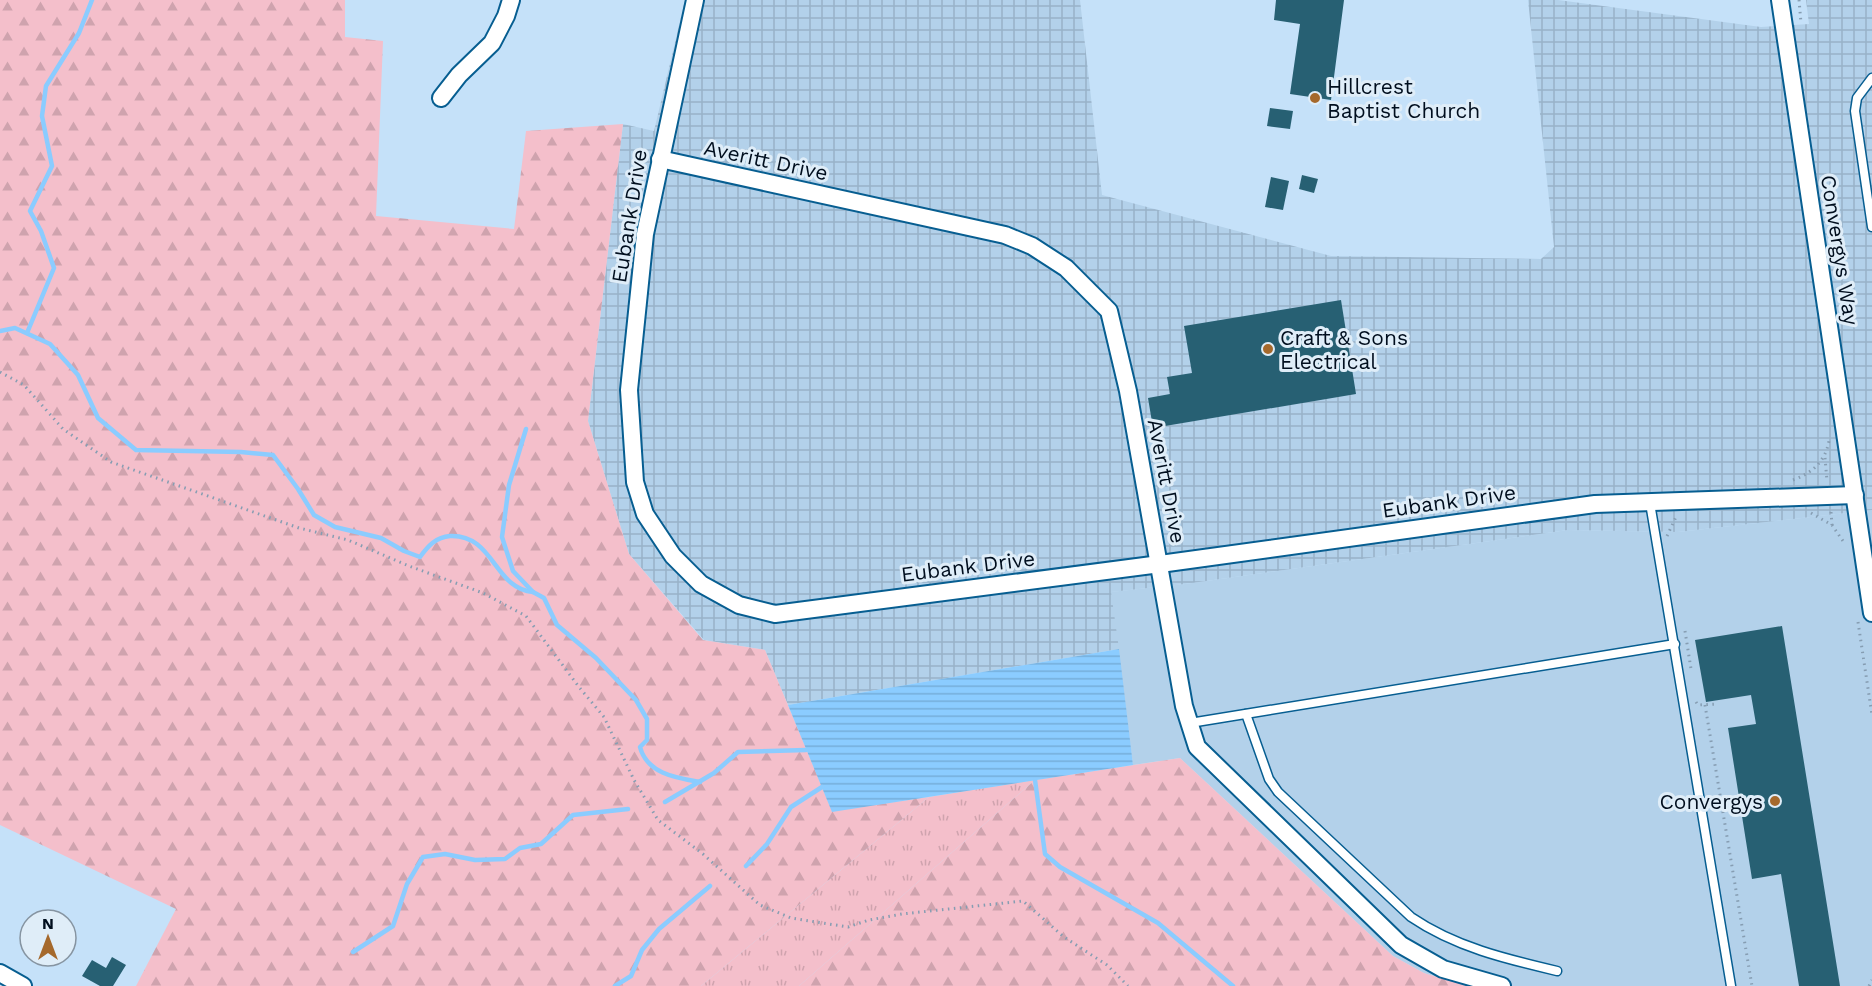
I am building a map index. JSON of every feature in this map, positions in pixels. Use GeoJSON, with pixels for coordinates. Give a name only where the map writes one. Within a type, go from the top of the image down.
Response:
{"type":"FeatureCollection","features":[{"type":"Feature","properties":{"kind":"street"},"geometry":{"type":"LineString","coordinates":[[441,98],[459,75],[495,38],[507,16],[511,0]]}},
{"type":"Feature","properties":{"kind":"street","name":"Eubank Drive"},"geometry":{"type":"LineString","coordinates":[[695,0],[645,234],[629,390],[631,447],[635,482],[645,514],[673,555],[701,584],[739,604],[775,614],[1595,504],[1651,510],[1855,495]]}},
{"type":"Feature","properties":{"kind":"street","name":"Convergys Way"},"geometry":{"type":"LineString","coordinates":[[1780,0],[1855,495],[1865,614]]}},
{"type":"Feature","properties":{"kind":"street","name":"Averitt Drive"},"geometry":{"type":"LineString","coordinates":[[660,159],[1005,235],[1032,246],[1066,268],[1109,311],[1128,391],[1183,696],[1197,747],[1401,945],[1443,969],[1502,986]]}},
{"type":"Feature","properties":{"kind":"street"},"geometry":{"type":"LineString","coordinates":[[0,974],[23,986]]}},
{"type":"Feature","properties":{"kind":"lane"},"geometry":{"type":"LineString","coordinates":[[1872,78],[1857,98],[1855,111],[1872,227]]}},
{"type":"Feature","properties":{"kind":"lane"},"geometry":{"type":"LineString","coordinates":[[1651,510],[1731,986]]}},
{"type":"Feature","properties":{"kind":"lane"},"geometry":{"type":"LineString","coordinates":[[1190,723],[1675,644]]}},
{"type":"Feature","properties":{"kind":"lane"},"geometry":{"type":"LineString","coordinates":[[1246,714],[1269,779],[1278,792],[1411,917],[1433,932],[1458,943],[1517,961],[1557,970]]}},
{"type":"Feature","properties":{"kind":"path"},"geometry":{"type":"LineString","coordinates":[[0,372],[24,386],[63,429],[111,462],[299,528],[348,540],[409,566],[483,593],[526,616],[559,662],[604,717],[634,780],[658,820],[703,854],[760,905],[791,918],[848,927],[869,920],[902,914],[1023,901],[1064,937],[1107,965],[1128,986]]}},
{"type":"Feature","properties":{"kind":"path"},"geometry":{"type":"LineString","coordinates":[[1786,483],[1804,476],[1820,463],[1828,447],[1829,433]]}},
{"type":"Feature","properties":{"kind":"path"},"geometry":{"type":"LineString","coordinates":[[1651,510],[1676,517]]}},
{"type":"Feature","properties":{"kind":"path"},"geometry":{"type":"LineString","coordinates":[[1806,511],[1832,525],[1846,547]]}},
{"type":"Feature","properties":{"kind":"path"},"geometry":{"type":"LineString","coordinates":[[1865,614],[1872,715]]}},
{"type":"Feature","properties":{"kind":"path"},"geometry":{"type":"LineString","coordinates":[[1706,705],[1752,986]]}},
{"type":"Feature","properties":{"kind":"path"},"geometry":{"type":"LineString","coordinates":[[1869,986],[1872,980]]}},
{"type":"Feature","properties":{"kind":"shaded area"},"geometry":{"type":"Polygon","coordinates":[[[685,0],[1080,0],[1102,195],[1331,256],[1541,259],[1554,247],[1528,0],[1558,0],[1761,27],[1809,24],[1806,0],[1872,0],[1872,510],[1678,532],[1568,530],[1185,584],[1111,592],[1119,649],[788,705],[765,650],[704,640],[629,554],[588,421],[623,124],[654,131],[685,0]]]}},
{"type":"Feature","properties":{"kind":"shaded area"},"geometry":{"type":"Polygon","coordinates":[[[1872,510],[1872,986],[1467,986],[1424,973],[1393,956],[1180,758],[1133,765],[1110,592],[1185,584],[1568,530],[1678,532],[1872,510]]]}},
{"type":"Feature","properties":{"kind":"green space"},"geometry":{"type":"Polygon","coordinates":[[[0,0],[345,0],[345,37],[383,41],[376,216],[514,229],[526,131],[623,124],[588,421],[629,554],[703,640],[765,650],[832,811],[929,797],[701,986],[136,986],[176,909],[0,825],[0,0]]]}},
{"type":"Feature","properties":{"kind":"green space"},"geometry":{"type":"Polygon","coordinates":[[[1180,758],[1393,956],[1424,973],[1467,986],[799,986],[1035,780],[1180,758]]]}},
{"type":"Feature","properties":{"kind":"green space"},"geometry":{"type":"Polygon","coordinates":[[[1035,780],[799,986],[701,986],[929,797],[1035,780]]]}},
{"type":"Feature","properties":{"kind":"water"},"geometry":{"type":"Polygon","coordinates":[[[1119,649],[1133,765],[832,812],[788,705],[1119,649]]]}},
{"type":"Feature","properties":{"kind":"building"},"geometry":{"type":"Polygon","coordinates":[[[1276,0],[1344,0],[1331,100],[1290,94],[1300,24],[1274,20],[1276,0]]]}},
{"type":"Feature","properties":{"kind":"building"},"geometry":{"type":"Polygon","coordinates":[[[1270,108],[1293,111],[1290,129],[1267,126],[1270,108]]]}},
{"type":"Feature","properties":{"kind":"building"},"geometry":{"type":"Polygon","coordinates":[[[1302,175],[1318,179],[1314,193],[1299,189],[1302,175]]]}},
{"type":"Feature","properties":{"kind":"building"},"geometry":{"type":"Polygon","coordinates":[[[1271,177],[1289,181],[1283,210],[1265,207],[1271,177]]]}},
{"type":"Feature","properties":{"kind":"building","name":"Craft & Sons Electrical"},"geometry":{"type":"Polygon","coordinates":[[[1341,300],[1356,394],[1153,428],[1148,398],[1170,394],[1167,377],[1192,373],[1184,326],[1341,300]]]}},
{"type":"Feature","properties":{"kind":"building","name":"Convergys"},"geometry":{"type":"Polygon","coordinates":[[[1782,626],[1840,986],[1799,986],[1781,874],[1752,879],[1728,728],[1756,724],[1751,695],[1706,702],[1695,640],[1782,626]]]}},
{"type":"Feature","properties":{"kind":"building"},"geometry":{"type":"Polygon","coordinates":[[[112,957],[126,965],[113,986],[100,986],[82,976],[92,960],[106,968],[112,957]]]}},
{"type":"Feature","properties":{"kind":"waterway"},"geometry":{"type":"LineString","coordinates":[[27,333],[54,268],[41,231],[30,211],[52,166],[42,116],[46,86],[79,33],[92,0]]}},
{"type":"Feature","properties":{"kind":"waterway"},"geometry":{"type":"LineString","coordinates":[[0,331],[15,328],[50,344],[78,375],[98,418],[136,450],[241,452],[273,455],[314,515],[335,527],[381,538],[420,557],[436,540],[450,536],[465,538],[476,543],[510,582],[520,589],[533,592]]}},
{"type":"Feature","properties":{"kind":"waterway"},"geometry":{"type":"LineString","coordinates":[[526,429],[509,485],[502,537],[513,571],[533,592],[544,598],[557,625],[596,658],[636,700],[647,719],[647,740],[640,747],[649,763],[664,773],[700,782]]}},
{"type":"Feature","properties":{"kind":"waterway"},"geometry":{"type":"LineString","coordinates":[[665,802],[714,773],[738,752],[806,750]]}},
{"type":"Feature","properties":{"kind":"waterway"},"geometry":{"type":"LineString","coordinates":[[1035,780],[1045,854],[1060,867],[1158,923],[1233,986]]}},
{"type":"Feature","properties":{"kind":"waterway"},"geometry":{"type":"LineString","coordinates":[[746,866],[767,844],[791,807],[822,787]]}},
{"type":"Feature","properties":{"kind":"waterway"},"geometry":{"type":"LineString","coordinates":[[353,952],[393,926],[407,884],[423,857],[445,854],[475,860],[505,859],[520,848],[541,844],[573,815],[628,809]]}},
{"type":"Feature","properties":{"kind":"waterway"},"geometry":{"type":"LineString","coordinates":[[615,986],[631,976],[642,950],[659,929],[710,886]]}},
{"type":"Feature","properties":{"kind":"place","name":"Hillcrest Baptist Church"},"geometry":{"type":"Point","coordinates":[1315,98]}},
{"type":"Feature","properties":{"kind":"place","name":"Craft & Sons Electrical"},"geometry":{"type":"Point","coordinates":[1268,349]}},
{"type":"Feature","properties":{"kind":"place","name":"Convergys"},"geometry":{"type":"Point","coordinates":[1775,801]}}]}
